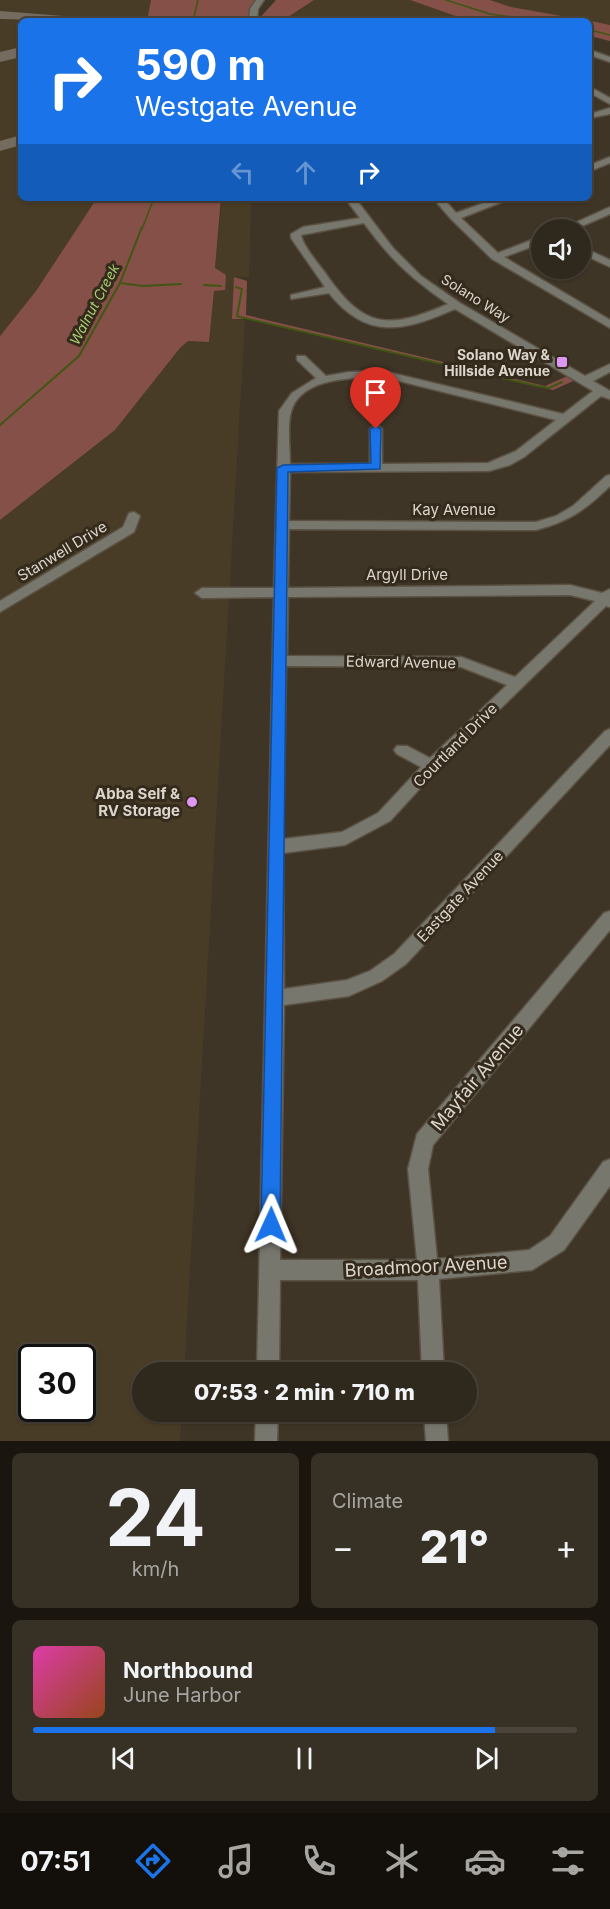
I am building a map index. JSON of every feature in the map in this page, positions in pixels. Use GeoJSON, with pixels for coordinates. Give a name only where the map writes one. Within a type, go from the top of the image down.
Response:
{"type":"FeatureCollection","features":[{"type":"Feature","properties":{"kind":"street"},"geometry":{"type":"LineString","coordinates":[[253,18],[254,9],[260,0]]}},
{"type":"Feature","properties":{"kind":"street"},"geometry":{"type":"LineString","coordinates":[[592,52],[610,60]]}},
{"type":"Feature","properties":{"kind":"street"},"geometry":{"type":"LineString","coordinates":[[592,91],[610,101]]}},
{"type":"Feature","properties":{"kind":"street"},"geometry":{"type":"LineString","coordinates":[[592,116],[610,111]]}},
{"type":"Feature","properties":{"kind":"street"},"geometry":{"type":"LineString","coordinates":[[592,167],[610,160]]}},
{"type":"Feature","properties":{"kind":"street","name":"Solano Way"},"geometry":{"type":"LineString","coordinates":[[352,201],[389,250],[417,278],[456,305],[605,393]]}},
{"type":"Feature","properties":{"kind":"street"},"geometry":{"type":"LineString","coordinates":[[441,201],[496,257],[610,325]]}},
{"type":"Feature","properties":{"kind":"street"},"geometry":{"type":"LineString","coordinates":[[454,217],[499,201]]}},
{"type":"Feature","properties":{"kind":"street"},"geometry":{"type":"LineString","coordinates":[[589,219],[610,210]]}},
{"type":"Feature","properties":{"kind":"street"},"geometry":{"type":"LineString","coordinates":[[366,220],[303,230],[296,234],[296,238],[332,289],[354,314],[370,321],[386,324],[416,322],[456,305]]}},
{"type":"Feature","properties":{"kind":"street"},"geometry":{"type":"LineString","coordinates":[[496,257],[531,243]]}},
{"type":"Feature","properties":{"kind":"street"},"geometry":{"type":"LineString","coordinates":[[591,254],[610,264]]}},
{"type":"Feature","properties":{"kind":"street"},"geometry":{"type":"LineString","coordinates":[[295,297],[332,289]]}},
{"type":"Feature","properties":{"kind":"street"},"geometry":{"type":"LineString","coordinates":[[301,358],[324,380]]}},
{"type":"Feature","properties":{"kind":"street"},"geometry":{"type":"LineString","coordinates":[[584,381],[610,367]]}},
{"type":"Feature","properties":{"kind":"street"},"geometry":{"type":"LineString","coordinates":[[268,1362],[275,998],[275,847],[285,411],[296,395],[324,380],[357,374],[383,374],[465,399],[564,418]]}},
{"type":"Feature","properties":{"kind":"street"},"geometry":{"type":"LineString","coordinates":[[283,468],[489,467],[506,462],[520,454],[564,418],[605,393]]}},
{"type":"Feature","properties":{"kind":"street"},"geometry":{"type":"LineString","coordinates":[[376,429],[376,467]]}},
{"type":"Feature","properties":{"kind":"street","name":"Kay Avenue"},"geometry":{"type":"LineString","coordinates":[[282,525],[536,526],[557,521],[573,513],[610,479]]}},
{"type":"Feature","properties":{"kind":"street","name":"Stanwell Drive"},"geometry":{"type":"LineString","coordinates":[[0,607],[129,529],[134,516]]}},
{"type":"Feature","properties":{"kind":"street","name":"Argyll Drive"},"geometry":{"type":"LineString","coordinates":[[202,593],[570,590],[608,599]]}},
{"type":"Feature","properties":{"kind":"street","name":"Courtland Drive"},"geometry":{"type":"LineString","coordinates":[[275,847],[345,838],[384,817],[432,766],[608,599]]}},
{"type":"Feature","properties":{"kind":"street","name":"Edward Avenue"},"geometry":{"type":"LineString","coordinates":[[280,661],[461,662],[518,684]]}},
{"type":"Feature","properties":{"kind":"street","name":"Eastgate Avenue"},"geometry":{"type":"LineString","coordinates":[[275,998],[349,988],[376,976],[400,959],[610,735]]}},
{"type":"Feature","properties":{"kind":"street"},"geometry":{"type":"LineString","coordinates":[[402,750],[432,766]]}},
{"type":"Feature","properties":{"kind":"street","name":"Mayfair Avenue"},"geometry":{"type":"LineString","coordinates":[[433,1362],[428,1270],[418,1169],[424,1141],[610,918]]}},
{"type":"Feature","properties":{"kind":"street","name":"Broadmoor Avenue"},"geometry":{"type":"LineString","coordinates":[[270,1270],[428,1270],[532,1260],[556,1243],[610,1169]]}},
{"type":"Feature","properties":{"kind":"street"},"geometry":{"type":"LineString","coordinates":[[266,1441],[267,1422]]}},
{"type":"Feature","properties":{"kind":"street"},"geometry":{"type":"LineString","coordinates":[[436,1422],[437,1441]]}},
{"type":"Feature","properties":{"kind":"shaded area"},"geometry":{"type":"Polygon","coordinates":[[[0,0],[151,0],[148,18],[18,18],[18,201],[95,201],[36,291],[0,336],[0,0]]]}},
{"type":"Feature","properties":{"kind":"shaded area"},"geometry":{"type":"Polygon","coordinates":[[[151,0],[260,0],[254,18],[148,18],[151,0]]]}},
{"type":"Feature","properties":{"kind":"shaded area"},"geometry":{"type":"Polygon","coordinates":[[[276,0],[314,0],[287,18],[260,18],[276,0]]]}},
{"type":"Feature","properties":{"kind":"shaded area"},"geometry":{"type":"Polygon","coordinates":[[[314,0],[410,0],[462,18],[287,18],[314,0]]]}},
{"type":"Feature","properties":{"kind":"shaded area"},"geometry":{"type":"Polygon","coordinates":[[[410,0],[490,0],[511,7],[573,18],[461,18],[410,0]]]}},
{"type":"Feature","properties":{"kind":"shaded area"},"geometry":{"type":"Polygon","coordinates":[[[490,0],[610,0],[610,25],[592,22],[592,18],[572,18],[511,7],[490,0]]]}},
{"type":"Feature","properties":{"kind":"shaded area"},"geometry":{"type":"Polygon","coordinates":[[[592,21],[610,25],[610,41],[592,36],[592,21]]]}},
{"type":"Feature","properties":{"kind":"shaded area"},"geometry":{"type":"Polygon","coordinates":[[[95,201],[221,201],[215,268],[226,275],[225,290],[214,291],[209,342],[188,341],[115,430],[0,520],[0,336],[36,291],[95,201]]]}},
{"type":"Feature","properties":{"kind":"shaded area"},"geometry":{"type":"Polygon","coordinates":[[[222,201],[251,201],[249,277],[234,277],[233,319],[245,320],[185,1362],[132,1362],[132,1422],[181,1422],[180,1441],[0,1441],[0,520],[115,430],[188,341],[209,342],[214,291],[224,290],[215,268],[222,201]]]}},
{"type":"Feature","properties":{"kind":"shaded area"},"geometry":{"type":"Polygon","coordinates":[[[234,277],[247,281],[246,315],[545,386],[572,374],[580,378],[553,390],[249,319],[232,319],[234,277]]]}},
{"type":"Feature","properties":{"kind":"waterway","name":"Walnut Creek"},"geometry":{"type":"LineString","coordinates":[[194,18],[198,0]]}},
{"type":"Feature","properties":{"kind":"waterway"},"geometry":{"type":"LineString","coordinates":[[446,0],[490,14],[520,18]]}},
{"type":"Feature","properties":{"kind":"waterway"},"geometry":{"type":"LineString","coordinates":[[592,30],[610,35]]}},
{"type":"Feature","properties":{"kind":"waterway","name":"Walnut Creek"},"geometry":{"type":"LineString","coordinates":[[142,229],[153,201]]}},
{"type":"Feature","properties":{"kind":"waterway","name":"Walnut Creek"},"geometry":{"type":"LineString","coordinates":[[120,283],[142,227]]}},
{"type":"Feature","properties":{"kind":"waterway","name":"Walnut Creek"},"geometry":{"type":"LineString","coordinates":[[0,425],[79,356],[120,283]]}},
{"type":"Feature","properties":{"kind":"waterway"},"geometry":{"type":"LineString","coordinates":[[120,283],[143,286],[181,284]]}},
{"type":"Feature","properties":{"kind":"waterway"},"geometry":{"type":"LineString","coordinates":[[204,285],[221,286]]}},
{"type":"Feature","properties":{"kind":"waterway"},"geometry":{"type":"LineString","coordinates":[[236,287],[242,289],[237,316],[240,317],[537,386],[549,388],[562,382]]}},
{"type":"Feature","properties":{"kind":"taxiway"},"geometry":{"type":"LineString","coordinates":[[0,15],[38,18]]}},
{"type":"Feature","properties":{"kind":"taxiway"},"geometry":{"type":"LineString","coordinates":[[0,57],[18,53]]}},
{"type":"Feature","properties":{"kind":"taxiway"},"geometry":{"type":"LineString","coordinates":[[0,146],[18,141]]}},
{"type":"Feature","properties":{"kind":"place","name":"Solano Way & Hillside Avenue"},"geometry":{"type":"Point","coordinates":[562,362]}},
{"type":"Feature","properties":{"kind":"place","name":"Abba Self & RV Storage"},"geometry":{"type":"Point","coordinates":[192,802]}},
{"type":"Feature","properties":{"kind":"route"},"geometry":{"type":"LineString","coordinates":[[271,1225],[275,847],[283,468],[376,467],[376,429]]}}]}
